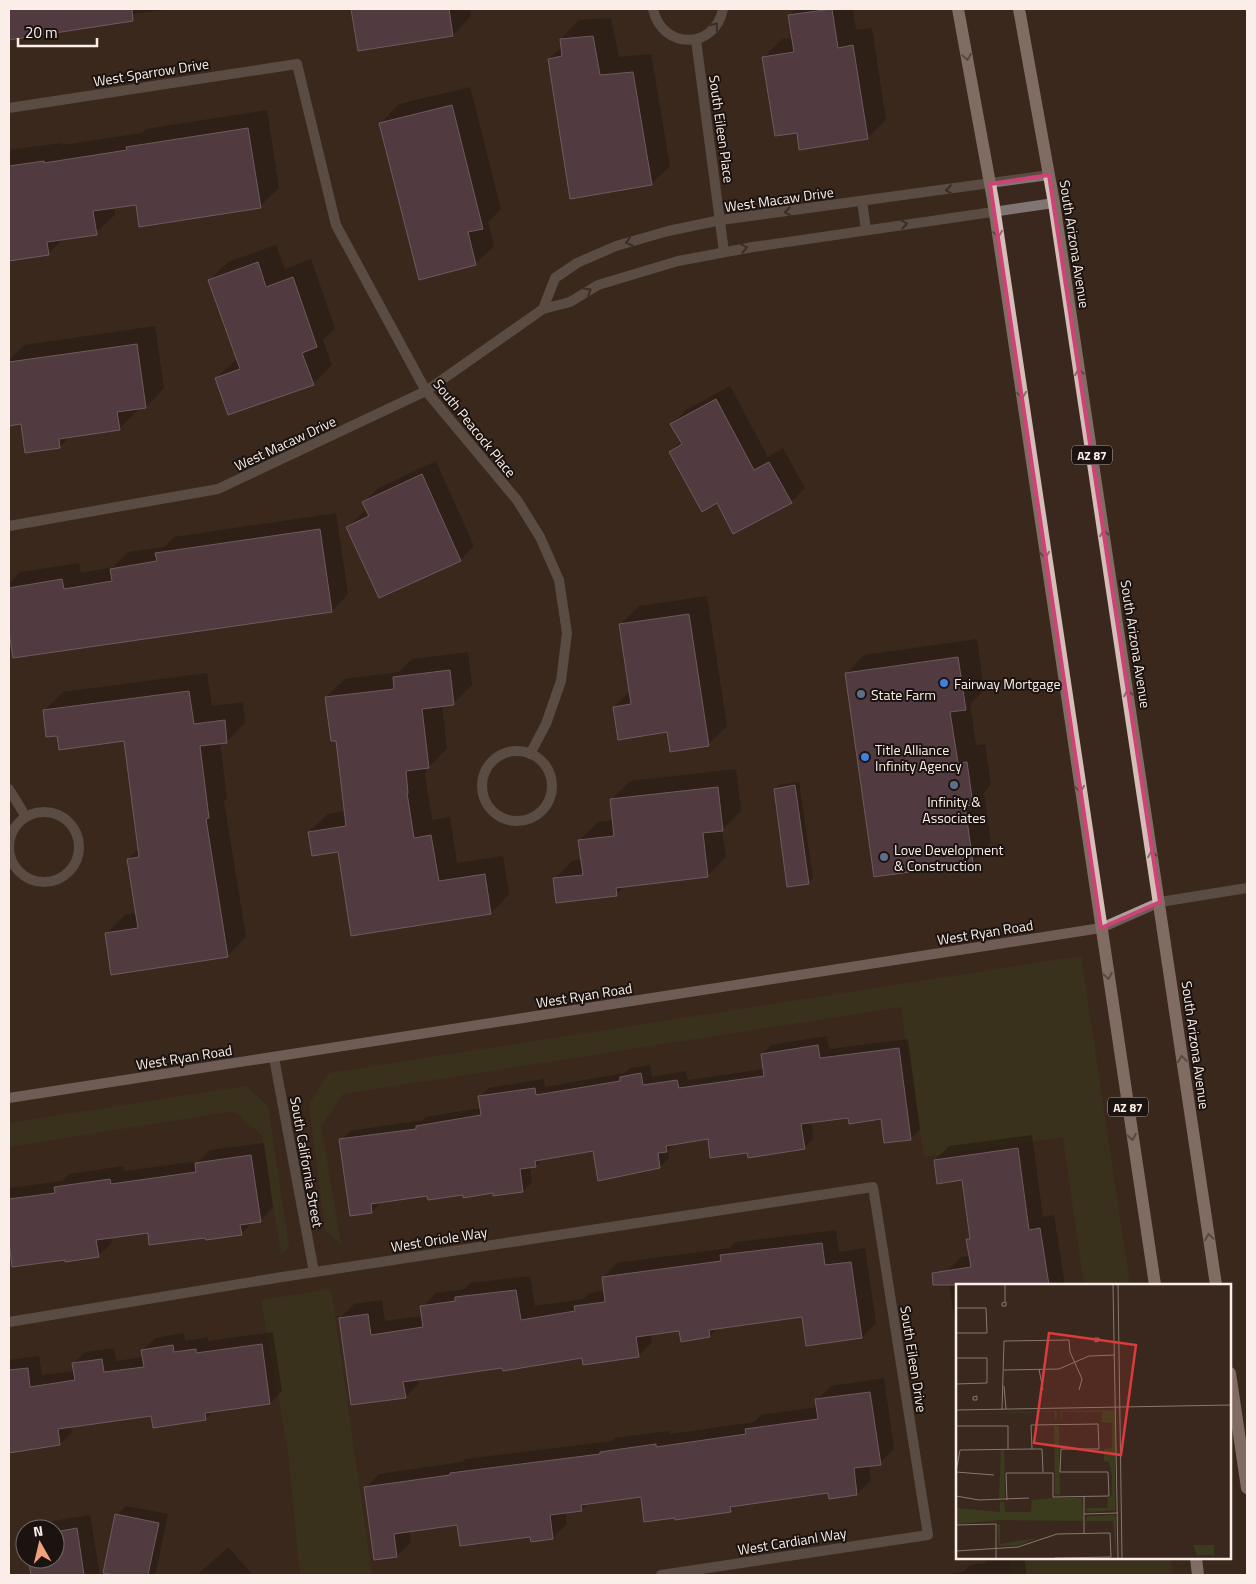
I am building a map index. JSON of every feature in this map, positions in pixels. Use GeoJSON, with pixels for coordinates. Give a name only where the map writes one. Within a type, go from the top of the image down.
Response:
{"type":"FeatureCollection","features":[{"type":"Feature","properties":{"kind":"main road","name":"AZ 87"},"geometry":{"type":"LineString","coordinates":[[958,9],[995,212],[1154,1284]]}},
{"type":"Feature","properties":{"kind":"main road","name":"South Arizona Avenue"},"geometry":{"type":"LineString","coordinates":[[1019,9],[1054,203],[1216,1284]]}},
{"type":"Feature","properties":{"kind":"main road"},"geometry":{"type":"LineString","coordinates":[[1231,1380],[1247,1488]]}},
{"type":"Feature","properties":{"kind":"main road"},"geometry":{"type":"LineString","coordinates":[[1196,1559],[1198,1575]]}},
{"type":"Feature","properties":{"kind":"street"},"geometry":{"type":"LineString","coordinates":[[653,9],[656,21],[663,30],[673,37],[684,40],[696,40],[706,36],[715,28],[721,18],[723,9]]}},
{"type":"Feature","properties":{"kind":"street","name":"South Eileen Place"},"geometry":{"type":"LineString","coordinates":[[696,40],[724,252]]}},
{"type":"Feature","properties":{"kind":"street","name":"West Sparrow Drive"},"geometry":{"type":"LineString","coordinates":[[9,108],[298,64]]}},
{"type":"Feature","properties":{"kind":"street","name":"South Peacock Place"},"geometry":{"type":"LineString","coordinates":[[298,64],[336,225],[426,391],[517,500],[540,537],[559,580],[567,633],[561,681],[546,724],[530,754]]}},
{"type":"Feature","properties":{"kind":"street","name":"West Macaw Drive"},"geometry":{"type":"LineString","coordinates":[[543,309],[555,278],[577,262],[616,246],[668,231],[720,220],[1049,175]]}},
{"type":"Feature","properties":{"kind":"street"},"geometry":{"type":"LineString","coordinates":[[862,202],[866,230]]}},
{"type":"Feature","properties":{"kind":"street","name":"West Macaw Drive"},"geometry":{"type":"LineString","coordinates":[[9,526],[218,490],[426,391],[543,309],[570,302],[598,285],[678,261],[724,252],[1054,203]]}},
{"type":"Feature","properties":{"kind":"street"},"geometry":{"type":"LineString","coordinates":[[518,751],[530,754],[540,760],[547,769],[551,780],[548,802],[541,812],[531,818],[520,821],[508,820],[498,816],[489,808],[484,798],[483,776],[488,765],[497,757],[507,752],[518,751]]}},
{"type":"Feature","properties":{"kind":"street"},"geometry":{"type":"LineString","coordinates":[[9,789],[26,817]]}},
{"type":"Feature","properties":{"kind":"street"},"geometry":{"type":"LineString","coordinates":[[36,812],[60,815],[76,830],[79,853],[75,864],[67,873],[52,880],[35,880],[24,876],[16,867],[11,857],[10,840],[17,825],[26,817],[36,812]]}},
{"type":"Feature","properties":{"kind":"street"},"geometry":{"type":"LineString","coordinates":[[1160,902],[1247,888]]}},
{"type":"Feature","properties":{"kind":"street","name":"West Ryan Road"},"geometry":{"type":"LineString","coordinates":[[9,1098],[1101,928],[1160,902]]}},
{"type":"Feature","properties":{"kind":"street","name":"South California Street"},"geometry":{"type":"LineString","coordinates":[[274,1058],[314,1272]]}},
{"type":"Feature","properties":{"kind":"street","name":"West Oriole Way"},"geometry":{"type":"LineString","coordinates":[[9,1322],[314,1272],[873,1187]]}},
{"type":"Feature","properties":{"kind":"street","name":"South Eileen Drive"},"geometry":{"type":"LineString","coordinates":[[873,1187],[928,1534]]}},
{"type":"Feature","properties":{"kind":"street","name":"West Cardianl Way"},"geometry":{"type":"LineString","coordinates":[[660,1575],[928,1534]]}},
{"type":"Feature","properties":{"kind":"highlighted area"},"geometry":{"type":"Polygon","coordinates":[[[1049,175],[1160,902],[1101,928],[990,184],[1049,175]]]}},
{"type":"Feature","properties":{"kind":"green space"},"geometry":{"type":"Polygon","coordinates":[[[1081,956],[1130,1284],[1084,1284],[1063,1137],[924,1157],[901,1007],[343,1094],[321,1126],[341,1244],[325,1230],[309,1104],[329,1073],[1081,956]]]}},
{"type":"Feature","properties":{"kind":"green space"},"geometry":{"type":"Polygon","coordinates":[[[246,1086],[268,1106],[289,1247],[281,1255],[262,1135],[233,1111],[9,1147],[9,1123],[246,1086]]]}},
{"type":"Feature","properties":{"kind":"green space"},"geometry":{"type":"Polygon","coordinates":[[[331,1289],[372,1575],[300,1575],[288,1451],[261,1300],[331,1289]]]}},
{"type":"Feature","properties":{"kind":"green space"},"geometry":{"type":"Polygon","coordinates":[[[1009,1559],[1170,1559],[1173,1575],[1011,1575],[1009,1559]]]}},
{"type":"Feature","properties":{"kind":"building"},"geometry":{"type":"Polygon","coordinates":[[[9,9],[132,9],[133,21],[9,40],[9,9]]]}},
{"type":"Feature","properties":{"kind":"building"},"geometry":{"type":"Polygon","coordinates":[[[351,9],[449,9],[453,36],[358,51],[351,9]]]}},
{"type":"Feature","properties":{"kind":"building"},"geometry":{"type":"Polygon","coordinates":[[[832,9],[838,48],[853,45],[868,139],[799,150],[797,133],[775,136],[762,57],[794,52],[788,15],[832,9]]]}},
{"type":"Feature","properties":{"kind":"building"},"geometry":{"type":"Polygon","coordinates":[[[593,36],[600,75],[633,72],[652,185],[570,199],[548,59],[562,56],[560,39],[593,36]]]}},
{"type":"Feature","properties":{"kind":"building"},"geometry":{"type":"Polygon","coordinates":[[[452,105],[483,229],[468,232],[476,265],[419,280],[379,123],[452,105]]]}},
{"type":"Feature","properties":{"kind":"building"},"geometry":{"type":"Polygon","coordinates":[[[248,128],[261,208],[139,227],[136,205],[93,211],[97,235],[47,242],[49,255],[9,261],[9,166],[44,161],[44,163],[127,150],[126,147],[248,128]]]}},
{"type":"Feature","properties":{"kind":"building"},"geometry":{"type":"Polygon","coordinates":[[[258,262],[266,287],[293,277],[317,347],[302,353],[314,385],[228,415],[215,378],[240,369],[208,280],[258,262]]]}},
{"type":"Feature","properties":{"kind":"building"},"geometry":{"type":"Polygon","coordinates":[[[137,344],[146,408],[117,412],[120,430],[59,439],[60,448],[25,453],[21,424],[9,426],[9,362],[137,344]]]}},
{"type":"Feature","properties":{"kind":"building"},"geometry":{"type":"Polygon","coordinates":[[[716,399],[754,470],[769,462],[792,503],[733,534],[717,503],[702,512],[669,452],[682,444],[670,424],[716,399]]]}},
{"type":"Feature","properties":{"kind":"building"},"geometry":{"type":"Polygon","coordinates":[[[422,474],[461,561],[379,598],[346,527],[369,516],[362,502],[422,474]]]}},
{"type":"Feature","properties":{"kind":"building"},"geometry":{"type":"Polygon","coordinates":[[[320,529],[332,612],[13,658],[9,632],[9,588],[62,579],[64,589],[112,581],[110,569],[157,561],[155,553],[320,529]]]}},
{"type":"Feature","properties":{"kind":"building"},"geometry":{"type":"Polygon","coordinates":[[[689,614],[709,746],[670,752],[667,732],[618,740],[613,707],[631,704],[619,624],[689,614]]]}},
{"type":"Feature","properties":{"kind":"building"},"geometry":{"type":"Polygon","coordinates":[[[958,657],[966,710],[950,712],[958,763],[967,762],[973,805],[965,806],[973,863],[874,877],[845,673],[958,657]]]}},
{"type":"Feature","properties":{"kind":"building"},"geometry":{"type":"Polygon","coordinates":[[[450,670],[454,705],[422,709],[429,768],[406,771],[407,793],[414,838],[431,835],[439,881],[485,874],[491,914],[351,936],[338,852],[312,856],[308,832],[346,826],[336,741],[331,741],[325,697],[394,689],[393,677],[450,670]]]}},
{"type":"Feature","properties":{"kind":"building"},"geometry":{"type":"Polygon","coordinates":[[[189,691],[194,724],[225,720],[227,743],[200,746],[209,818],[206,819],[228,957],[111,975],[105,933],[138,928],[127,859],[139,857],[124,741],[59,750],[57,736],[46,737],[43,710],[189,691]]]}},
{"type":"Feature","properties":{"kind":"building"},"geometry":{"type":"Polygon","coordinates":[[[795,785],[809,884],[787,887],[774,789],[795,785]]]}},
{"type":"Feature","properties":{"kind":"building"},"geometry":{"type":"Polygon","coordinates":[[[718,787],[723,831],[703,833],[708,877],[616,888],[617,896],[556,903],[553,878],[583,875],[578,840],[614,836],[610,799],[718,787]]]}},
{"type":"Feature","properties":{"kind":"building"},"geometry":{"type":"Polygon","coordinates":[[[818,1045],[820,1058],[899,1048],[911,1140],[884,1143],[881,1119],[849,1124],[848,1118],[801,1124],[805,1149],[748,1158],[747,1153],[710,1158],[708,1139],[666,1146],[667,1152],[658,1153],[660,1168],[598,1181],[593,1151],[535,1161],[536,1167],[520,1169],[523,1192],[493,1196],[493,1193],[463,1198],[463,1195],[428,1200],[427,1196],[371,1204],[372,1213],[350,1216],[339,1139],[416,1129],[416,1126],[481,1115],[478,1096],[535,1088],[536,1095],[620,1081],[620,1077],[641,1073],[643,1085],[677,1080],[679,1088],[764,1076],[761,1054],[818,1045]]]}},
{"type":"Feature","properties":{"kind":"building"},"geometry":{"type":"Polygon","coordinates":[[[1018,1148],[1029,1230],[1040,1228],[1049,1284],[933,1285],[932,1273],[971,1267],[966,1239],[970,1239],[962,1180],[937,1184],[934,1160],[1018,1148]]]}},
{"type":"Feature","properties":{"kind":"building"},"geometry":{"type":"Polygon","coordinates":[[[251,1155],[261,1222],[240,1225],[242,1235],[149,1245],[148,1233],[96,1240],[99,1257],[12,1267],[9,1242],[9,1199],[55,1193],[54,1187],[110,1179],[111,1184],[196,1172],[195,1163],[251,1155]]]}},
{"type":"Feature","properties":{"kind":"building"},"geometry":{"type":"Polygon","coordinates":[[[822,1243],[825,1265],[851,1262],[862,1338],[806,1346],[802,1317],[709,1330],[710,1337],[681,1342],[679,1331],[636,1337],[639,1357],[583,1365],[582,1358],[503,1371],[502,1368],[403,1382],[406,1398],[351,1405],[339,1318],[368,1314],[371,1335],[423,1327],[420,1306],[455,1301],[455,1297],[516,1290],[521,1320],[575,1311],[574,1306],[605,1302],[602,1277],[721,1261],[720,1255],[822,1243]]]}},
{"type":"Feature","properties":{"kind":"building"},"geometry":{"type":"Polygon","coordinates":[[[262,1344],[270,1404],[205,1413],[206,1420],[153,1428],[151,1416],[58,1429],[60,1445],[9,1453],[9,1370],[28,1368],[30,1387],[75,1380],[72,1363],[102,1359],[104,1372],[144,1367],[141,1350],[173,1345],[174,1352],[196,1349],[196,1353],[262,1344]]]}},
{"type":"Feature","properties":{"kind":"building"},"geometry":{"type":"Polygon","coordinates":[[[870,1392],[881,1465],[854,1468],[857,1495],[829,1499],[828,1493],[730,1507],[731,1512],[675,1520],[675,1518],[644,1522],[641,1497],[581,1505],[582,1511],[550,1515],[553,1539],[531,1542],[530,1537],[460,1546],[457,1525],[394,1534],[397,1557],[374,1560],[364,1487],[450,1475],[450,1473],[600,1454],[600,1452],[656,1444],[656,1447],[746,1434],[745,1429],[818,1419],[815,1399],[870,1392]]]}},
{"type":"Feature","properties":{"kind":"building"},"geometry":{"type":"Polygon","coordinates":[[[115,1514],[159,1523],[148,1575],[103,1573],[115,1514]]]}},
{"type":"Feature","properties":{"kind":"building"},"geometry":{"type":"Polygon","coordinates":[[[77,1528],[84,1575],[31,1575],[30,1569],[65,1569],[65,1530],[77,1528]]]}},
{"type":"Feature","properties":{"kind":"place","name":"Fairway Mortgage"},"geometry":{"type":"Point","coordinates":[944,683]}},
{"type":"Feature","properties":{"kind":"place","name":"State Farm"},"geometry":{"type":"Point","coordinates":[861,694]}},
{"type":"Feature","properties":{"kind":"place","name":"Title Alliance Infinity Agency"},"geometry":{"type":"Point","coordinates":[865,757]}},
{"type":"Feature","properties":{"kind":"place","name":"Infinity & Associates"},"geometry":{"type":"Point","coordinates":[954,785]}},
{"type":"Feature","properties":{"kind":"place","name":"Love Development & Construction"},"geometry":{"type":"Point","coordinates":[884,857]}}]}
